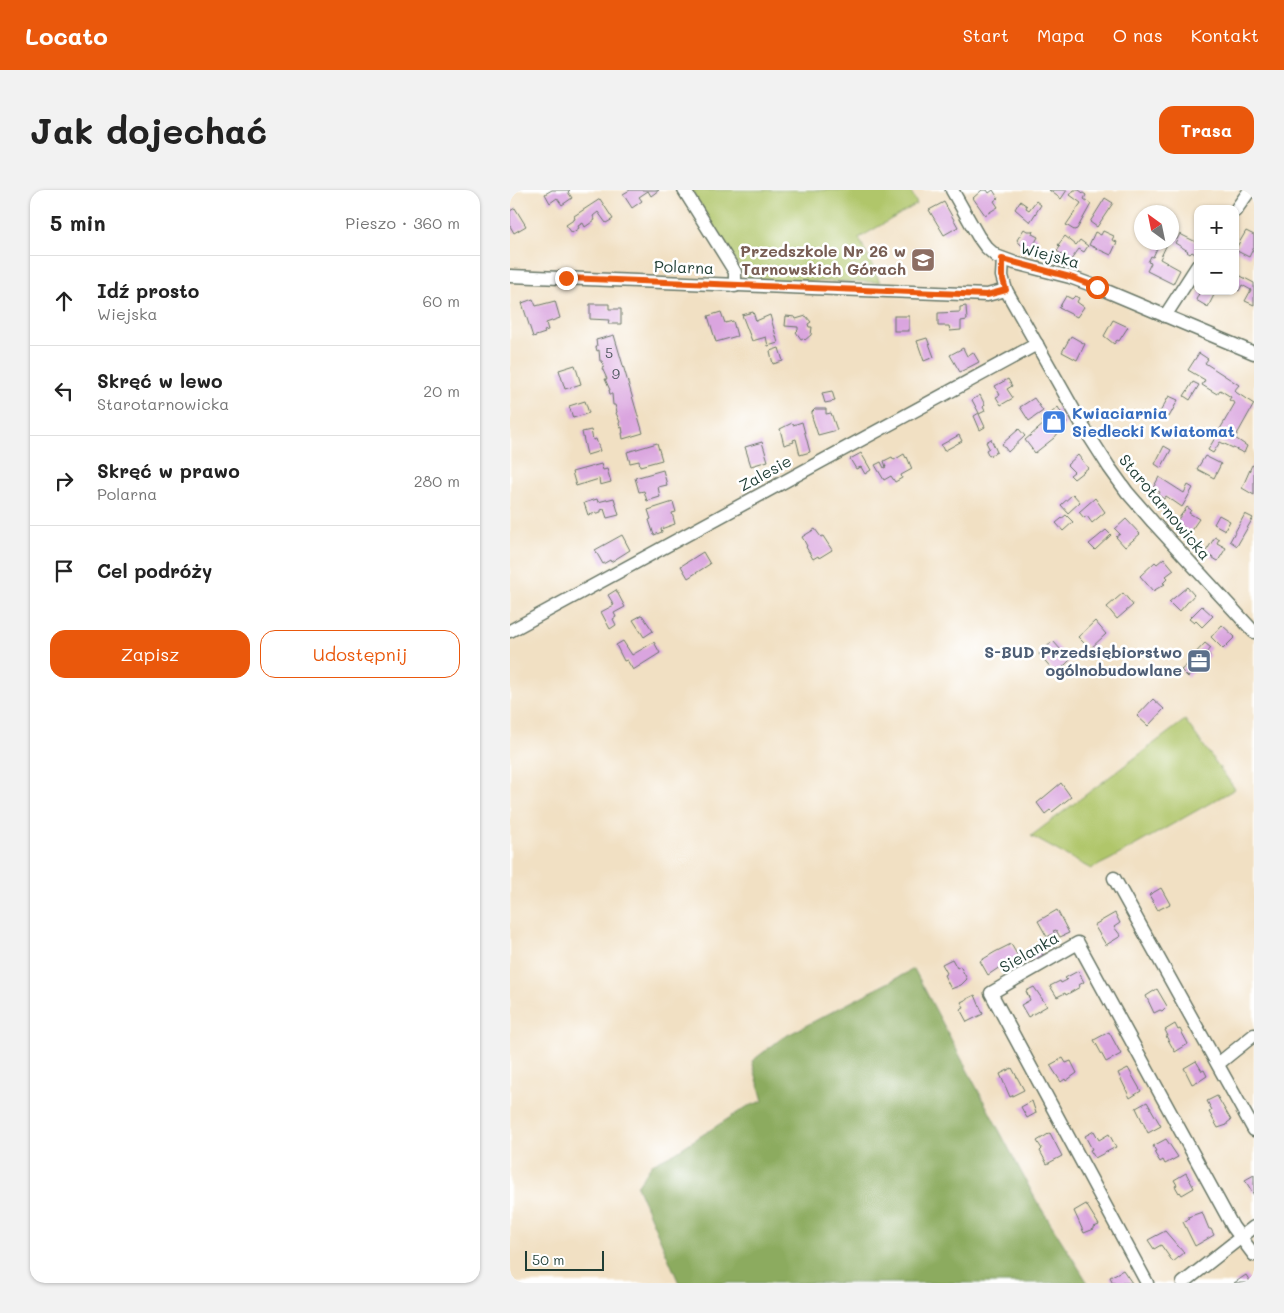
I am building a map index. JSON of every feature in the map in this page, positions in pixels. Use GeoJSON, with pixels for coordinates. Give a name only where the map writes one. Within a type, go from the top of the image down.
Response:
{"type":"FeatureCollection","features":[{"type":"Feature","properties":{"kind":"street"},"geometry":{"type":"LineString","coordinates":[[684,190],[735,272],[735,286]]}},
{"type":"Feature","properties":{"kind":"street"},"geometry":{"type":"LineString","coordinates":[[952,190],[983,244],[1002,259]]}},
{"type":"Feature","properties":{"kind":"street"},"geometry":{"type":"LineString","coordinates":[[1239,206],[1250,190]]}},
{"type":"Feature","properties":{"kind":"street","name":"Starotarnowicka"},"geometry":{"type":"LineString","coordinates":[[1002,259],[1002,276],[1006,290],[1084,428],[1128,492],[1231,609],[1254,632]]}},
{"type":"Feature","properties":{"kind":"street","name":"Wiejska"},"geometry":{"type":"LineString","coordinates":[[1002,259],[1070,277],[1097,287],[1254,353]]}},
{"type":"Feature","properties":{"kind":"street"},"geometry":{"type":"LineString","coordinates":[[1165,316],[1194,271]]}},
{"type":"Feature","properties":{"kind":"street","name":"Polarna"},"geometry":{"type":"LineString","coordinates":[[510,276],[987,295],[1006,290]]}},
{"type":"Feature","properties":{"kind":"street","name":"Zalesie"},"geometry":{"type":"LineString","coordinates":[[510,631],[1037,344]]}},
{"type":"Feature","properties":{"kind":"street"},"geometry":{"type":"LineString","coordinates":[[1114,878],[1254,1130]]}},
{"type":"Feature","properties":{"kind":"street","name":"Sielanka"},"geometry":{"type":"LineString","coordinates":[[1147,1283],[991,993],[1078,944],[1233,1227],[1241,1237]]}},
{"type":"Feature","properties":{"kind":"street"},"geometry":{"type":"LineString","coordinates":[[1218,1064],[1254,1035]]}},
{"type":"Feature","properties":{"kind":"street"},"geometry":{"type":"LineString","coordinates":[[1183,1283],[1254,1227]]}},
{"type":"Feature","properties":{"kind":"street"},"geometry":{"type":"LineString","coordinates":[[1241,1237],[1254,1255]]}},
{"type":"Feature","properties":{"kind":"green space"},"geometry":{"type":"Polygon","coordinates":[[[691,190],[910,190],[917,204],[859,238],[880,282],[748,281],[691,190]]]}},
{"type":"Feature","properties":{"kind":"green space"},"geometry":{"type":"Polygon","coordinates":[[[1185,720],[1235,789],[1091,869],[1031,836],[1185,720]]]}},
{"type":"Feature","properties":{"kind":"green space"},"geometry":{"type":"Polygon","coordinates":[[[914,969],[1036,1200],[1088,1283],[679,1283],[637,1186],[652,1164],[674,1153],[748,1106],[763,1101],[752,1061],[782,1038],[914,969]]]}},
{"type":"Feature","properties":{"kind":"building"},"geometry":{"type":"Polygon","coordinates":[[[552,190],[570,190],[568,192],[572,198],[562,205],[557,198],[550,203],[545,194],[552,190]]]}},
{"type":"Feature","properties":{"kind":"building"},"geometry":{"type":"Polygon","coordinates":[[[630,190],[659,190],[651,196],[648,191],[639,197],[642,201],[632,208],[623,194],[630,190]]]}},
{"type":"Feature","properties":{"kind":"building"},"geometry":{"type":"Polygon","coordinates":[[[982,190],[987,190],[989,193],[993,190],[998,198],[994,201],[998,207],[985,215],[973,198],[982,190]]]}},
{"type":"Feature","properties":{"kind":"building"},"geometry":{"type":"Polygon","coordinates":[[[1049,190],[1067,190],[1061,199],[1049,190]]]}},
{"type":"Feature","properties":{"kind":"building"},"geometry":{"type":"Polygon","coordinates":[[[1074,190],[1079,190],[1086,195],[1084,199],[1091,204],[1077,229],[1074,230],[1066,225],[1081,203],[1070,195],[1074,190]]]}},
{"type":"Feature","properties":{"kind":"building"},"geometry":{"type":"Polygon","coordinates":[[[1105,198],[1113,203],[1097,227],[1090,222],[1105,198]]]}},
{"type":"Feature","properties":{"kind":"building"},"geometry":{"type":"Polygon","coordinates":[[[600,199],[613,219],[606,223],[598,212],[593,216],[595,220],[585,227],[583,223],[572,233],[566,225],[575,219],[574,216],[600,199]]]}},
{"type":"Feature","properties":{"kind":"building"},"geometry":{"type":"Polygon","coordinates":[[[1020,201],[1029,210],[1036,201],[1041,205],[1030,222],[1015,209],[1020,201]]]}},
{"type":"Feature","properties":{"kind":"building"},"geometry":{"type":"Polygon","coordinates":[[[944,202],[958,227],[944,235],[929,210],[944,202]]]}},
{"type":"Feature","properties":{"kind":"building"},"geometry":{"type":"Polygon","coordinates":[[[515,208],[526,226],[514,233],[510,226],[510,211],[515,208]]]}},
{"type":"Feature","properties":{"kind":"building"},"geometry":{"type":"Polygon","coordinates":[[[1024,229],[1033,231],[1032,234],[1038,237],[1031,250],[1020,244],[1017,240],[1024,229]]]}},
{"type":"Feature","properties":{"kind":"building"},"geometry":{"type":"Polygon","coordinates":[[[1103,231],[1114,236],[1112,240],[1117,242],[1111,255],[1089,245],[1095,232],[1101,235],[1103,231]]]}},
{"type":"Feature","properties":{"kind":"building"},"geometry":{"type":"Polygon","coordinates":[[[1246,231],[1254,235],[1254,247],[1249,257],[1239,252],[1239,243],[1246,231]]]}},
{"type":"Feature","properties":{"kind":"building"},"geometry":{"type":"Polygon","coordinates":[[[1180,234],[1194,241],[1194,253],[1192,252],[1190,254],[1179,245],[1180,234]]]}},
{"type":"Feature","properties":{"kind":"building"},"geometry":{"type":"Polygon","coordinates":[[[1065,236],[1076,245],[1080,240],[1088,246],[1084,252],[1079,249],[1070,261],[1057,251],[1060,247],[1058,245],[1065,236]]]}},
{"type":"Feature","properties":{"kind":"building"},"geometry":{"type":"Polygon","coordinates":[[[1156,250],[1164,250],[1160,259],[1180,270],[1173,284],[1147,271],[1151,263],[1148,262],[1151,256],[1153,257],[1156,250]]]}},
{"type":"Feature","properties":{"kind":"building"},"geometry":{"type":"Polygon","coordinates":[[[1239,275],[1254,283],[1254,305],[1245,301],[1251,290],[1242,285],[1239,291],[1239,275]]]}},
{"type":"Feature","properties":{"kind":"building"},"geometry":{"type":"Polygon","coordinates":[[[1198,295],[1214,295],[1208,307],[1196,300],[1198,295]]]}},
{"type":"Feature","properties":{"kind":"building"},"geometry":{"type":"Polygon","coordinates":[[[1066,296],[1072,299],[1075,296],[1079,298],[1077,302],[1084,307],[1077,317],[1059,308],[1066,296]]]}},
{"type":"Feature","properties":{"kind":"building"},"geometry":{"type":"Polygon","coordinates":[[[533,299],[536,306],[555,301],[560,318],[546,323],[548,330],[533,337],[522,303],[533,299]]]}},
{"type":"Feature","properties":{"kind":"building"},"geometry":{"type":"Polygon","coordinates":[[[590,304],[609,304],[609,309],[621,309],[621,324],[608,324],[609,320],[590,319],[590,304]]]}},
{"type":"Feature","properties":{"kind":"building"},"geometry":{"type":"Polygon","coordinates":[[[966,306],[967,320],[961,321],[961,330],[950,331],[949,326],[938,326],[938,313],[960,312],[960,307],[966,306]]]}},
{"type":"Feature","properties":{"kind":"building"},"geometry":{"type":"Polygon","coordinates":[[[721,312],[725,323],[733,321],[737,336],[716,342],[708,316],[721,312]]]}},
{"type":"Feature","properties":{"kind":"building"},"geometry":{"type":"Polygon","coordinates":[[[753,312],[756,321],[770,315],[778,343],[768,346],[766,337],[752,341],[742,315],[753,312]]]}},
{"type":"Feature","properties":{"kind":"building"},"geometry":{"type":"Polygon","coordinates":[[[786,316],[795,317],[796,319],[806,316],[811,322],[808,324],[809,327],[812,327],[811,335],[805,340],[801,339],[796,332],[798,327],[785,326],[786,316]]]}},
{"type":"Feature","properties":{"kind":"building"},"geometry":{"type":"Polygon","coordinates":[[[894,316],[909,316],[909,331],[894,331],[894,316]]]}},
{"type":"Feature","properties":{"kind":"building"},"geometry":{"type":"Polygon","coordinates":[[[1113,320],[1128,327],[1119,341],[1117,340],[1114,344],[1104,336],[1113,320]]]}},
{"type":"Feature","properties":{"kind":"building"},"geometry":{"type":"Polygon","coordinates":[[[614,335],[643,433],[623,439],[622,427],[620,428],[615,405],[613,405],[612,394],[610,394],[605,379],[607,379],[602,368],[604,367],[602,361],[600,361],[599,350],[597,351],[596,347],[596,340],[614,335]]]}},
{"type":"Feature","properties":{"kind":"building"},"geometry":{"type":"Polygon","coordinates":[[[1071,336],[1085,344],[1077,360],[1062,352],[1071,336]]]}},
{"type":"Feature","properties":{"kind":"building"},"geometry":{"type":"Polygon","coordinates":[[[927,338],[934,357],[924,361],[917,341],[927,338]]]}},
{"type":"Feature","properties":{"kind":"building"},"geometry":{"type":"Polygon","coordinates":[[[779,348],[783,361],[773,364],[770,351],[779,348]]]}},
{"type":"Feature","properties":{"kind":"building"},"geometry":{"type":"Polygon","coordinates":[[[963,348],[967,356],[973,352],[979,362],[960,372],[950,355],[963,348]]]}},
{"type":"Feature","properties":{"kind":"building"},"geometry":{"type":"Polygon","coordinates":[[[1199,353],[1208,359],[1205,363],[1239,385],[1234,391],[1254,404],[1235,438],[1247,446],[1244,453],[1220,442],[1213,453],[1208,450],[1235,403],[1229,400],[1231,397],[1220,390],[1217,394],[1202,385],[1205,380],[1188,370],[1199,353]]]}},
{"type":"Feature","properties":{"kind":"building"},"geometry":{"type":"Polygon","coordinates":[[[575,365],[581,384],[565,389],[559,370],[575,365]]]}},
{"type":"Feature","properties":{"kind":"building"},"geometry":{"type":"Polygon","coordinates":[[[1008,379],[1012,386],[1007,389],[1013,398],[1001,405],[996,397],[1000,395],[995,386],[1008,379]]]}},
{"type":"Feature","properties":{"kind":"building"},"geometry":{"type":"Polygon","coordinates":[[[1193,382],[1199,385],[1190,400],[1184,396],[1193,382]]]}},
{"type":"Feature","properties":{"kind":"building"},"geometry":{"type":"Polygon","coordinates":[[[832,391],[835,401],[825,403],[822,393],[832,391]]]}},
{"type":"Feature","properties":{"kind":"building"},"geometry":{"type":"Polygon","coordinates":[[[980,395],[985,405],[983,407],[985,411],[979,414],[985,427],[980,430],[974,416],[979,413],[972,400],[980,395]]]}},
{"type":"Feature","properties":{"kind":"building"},"geometry":{"type":"Polygon","coordinates":[[[1169,396],[1178,400],[1169,417],[1160,412],[1169,396]]]}},
{"type":"Feature","properties":{"kind":"building"},"geometry":{"type":"Polygon","coordinates":[[[1034,398],[1043,411],[1029,421],[1020,407],[1034,398]]]}},
{"type":"Feature","properties":{"kind":"building"},"geometry":{"type":"Polygon","coordinates":[[[585,401],[589,413],[573,418],[569,406],[585,401]]]}},
{"type":"Feature","properties":{"kind":"building"},"geometry":{"type":"Polygon","coordinates":[[[1058,407],[1067,423],[1054,438],[1035,453],[1025,440],[1044,424],[1042,421],[1058,407]]]}},
{"type":"Feature","properties":{"kind":"building"},"geometry":{"type":"Polygon","coordinates":[[[815,409],[826,409],[826,414],[831,413],[837,430],[818,435],[812,417],[812,412],[815,409]]]}},
{"type":"Feature","properties":{"kind":"building"},"geometry":{"type":"Polygon","coordinates":[[[802,422],[810,452],[800,455],[796,439],[793,440],[794,442],[784,445],[780,429],[792,423],[793,425],[802,422]]]}},
{"type":"Feature","properties":{"kind":"building"},"geometry":{"type":"Polygon","coordinates":[[[1019,429],[1025,436],[1008,452],[1002,444],[1019,429]]]}},
{"type":"Feature","properties":{"kind":"building"},"geometry":{"type":"Polygon","coordinates":[[[591,430],[593,440],[596,439],[600,451],[587,455],[582,432],[591,430]]]}},
{"type":"Feature","properties":{"kind":"building"},"geometry":{"type":"Polygon","coordinates":[[[959,435],[962,441],[944,451],[941,445],[959,435]]]}},
{"type":"Feature","properties":{"kind":"building"},"geometry":{"type":"Polygon","coordinates":[[[991,439],[997,452],[989,456],[986,450],[989,448],[986,442],[991,439]]]}},
{"type":"Feature","properties":{"kind":"building"},"geometry":{"type":"Polygon","coordinates":[[[762,442],[768,461],[751,466],[745,447],[762,442]]]}},
{"type":"Feature","properties":{"kind":"building"},"geometry":{"type":"Polygon","coordinates":[[[657,443],[662,460],[640,466],[639,461],[630,463],[627,452],[657,443]]]}},
{"type":"Feature","properties":{"kind":"building"},"geometry":{"type":"Polygon","coordinates":[[[1164,446],[1171,450],[1161,468],[1155,464],[1164,446]]]}},
{"type":"Feature","properties":{"kind":"building"},"geometry":{"type":"Polygon","coordinates":[[[861,453],[871,470],[865,474],[861,467],[856,469],[850,459],[861,453]]]}},
{"type":"Feature","properties":{"kind":"building"},"geometry":{"type":"Polygon","coordinates":[[[904,454],[912,469],[901,475],[902,478],[895,482],[891,476],[884,480],[875,465],[881,462],[884,468],[886,467],[884,461],[892,457],[894,460],[904,454]]]}},
{"type":"Feature","properties":{"kind":"building"},"geometry":{"type":"Polygon","coordinates":[[[1078,455],[1088,468],[1074,479],[1070,475],[1074,472],[1067,465],[1078,455]]]}},
{"type":"Feature","properties":{"kind":"building"},"geometry":{"type":"Polygon","coordinates":[[[1205,456],[1221,464],[1214,478],[1197,469],[1205,456]]]}},
{"type":"Feature","properties":{"kind":"building"},"geometry":{"type":"Polygon","coordinates":[[[601,464],[603,470],[607,469],[611,482],[600,485],[599,479],[576,486],[572,472],[601,464]]]}},
{"type":"Feature","properties":{"kind":"building"},"geometry":{"type":"Polygon","coordinates":[[[1252,465],[1254,466],[1254,495],[1242,488],[1252,465]]]}},
{"type":"Feature","properties":{"kind":"building"},"geometry":{"type":"Polygon","coordinates":[[[663,470],[667,485],[658,487],[660,497],[647,501],[644,491],[639,492],[635,478],[663,470]]]}},
{"type":"Feature","properties":{"kind":"building"},"geometry":{"type":"Polygon","coordinates":[[[1159,477],[1184,493],[1188,485],[1193,488],[1182,507],[1166,496],[1164,499],[1158,495],[1160,492],[1153,488],[1159,477]]]}},
{"type":"Feature","properties":{"kind":"building"},"geometry":{"type":"Polygon","coordinates":[[[1073,494],[1080,502],[1068,513],[1061,505],[1073,494]]]}},
{"type":"Feature","properties":{"kind":"building"},"geometry":{"type":"Polygon","coordinates":[[[614,498],[619,515],[607,518],[604,509],[601,512],[588,515],[584,503],[597,499],[598,502],[614,498]]]}},
{"type":"Feature","properties":{"kind":"building"},"geometry":{"type":"Polygon","coordinates":[[[1095,498],[1105,512],[1092,523],[1087,516],[1084,518],[1079,512],[1095,498]]]}},
{"type":"Feature","properties":{"kind":"building"},"geometry":{"type":"Polygon","coordinates":[[[673,502],[676,512],[672,513],[675,524],[661,529],[662,532],[654,535],[648,510],[673,502]]]}},
{"type":"Feature","properties":{"kind":"building"},"geometry":{"type":"Polygon","coordinates":[[[1187,507],[1191,510],[1189,513],[1199,519],[1190,532],[1176,522],[1187,507]]]}},
{"type":"Feature","properties":{"kind":"building"},"geometry":{"type":"Polygon","coordinates":[[[1245,514],[1253,518],[1237,546],[1230,541],[1245,514]]]}},
{"type":"Feature","properties":{"kind":"building"},"geometry":{"type":"Polygon","coordinates":[[[1066,515],[1073,522],[1063,531],[1056,523],[1066,515]]]}},
{"type":"Feature","properties":{"kind":"building"},"geometry":{"type":"Polygon","coordinates":[[[1219,515],[1230,521],[1225,530],[1214,524],[1219,515]]]}},
{"type":"Feature","properties":{"kind":"building"},"geometry":{"type":"Polygon","coordinates":[[[1126,519],[1140,534],[1125,547],[1116,537],[1120,534],[1115,529],[1126,519]]]}},
{"type":"Feature","properties":{"kind":"building"},"geometry":{"type":"Polygon","coordinates":[[[815,529],[821,537],[823,536],[832,550],[819,558],[818,556],[813,559],[802,537],[815,529]]]}},
{"type":"Feature","properties":{"kind":"building"},"geometry":{"type":"Polygon","coordinates":[[[1106,530],[1111,535],[1095,550],[1089,544],[1106,530]]]}},
{"type":"Feature","properties":{"kind":"building"},"geometry":{"type":"Polygon","coordinates":[[[622,535],[630,550],[611,562],[610,560],[603,564],[595,550],[622,535]]]}},
{"type":"Feature","properties":{"kind":"building"},"geometry":{"type":"Polygon","coordinates":[[[1215,537],[1219,539],[1217,543],[1226,548],[1218,561],[1205,553],[1215,537]]]}},
{"type":"Feature","properties":{"kind":"building"},"geometry":{"type":"Polygon","coordinates":[[[703,552],[710,564],[688,578],[681,566],[703,552]]]}},
{"type":"Feature","properties":{"kind":"building"},"geometry":{"type":"Polygon","coordinates":[[[1164,558],[1174,570],[1166,576],[1168,578],[1163,583],[1165,584],[1153,591],[1140,576],[1155,562],[1157,564],[1164,558]]]}},
{"type":"Feature","properties":{"kind":"building"},"geometry":{"type":"Polygon","coordinates":[[[1187,587],[1194,595],[1179,612],[1169,602],[1187,587]]]}},
{"type":"Feature","properties":{"kind":"building"},"geometry":{"type":"Polygon","coordinates":[[[616,590],[625,607],[614,613],[616,617],[613,619],[616,625],[610,629],[601,612],[614,605],[608,595],[616,590]]]}},
{"type":"Feature","properties":{"kind":"building"},"geometry":{"type":"Polygon","coordinates":[[[1123,593],[1133,605],[1117,619],[1107,607],[1123,593]]]}},
{"type":"Feature","properties":{"kind":"building"},"geometry":{"type":"Polygon","coordinates":[[[1202,606],[1213,616],[1202,627],[1196,621],[1194,623],[1189,619],[1202,606]]]}},
{"type":"Feature","properties":{"kind":"building"},"geometry":{"type":"Polygon","coordinates":[[[642,615],[653,631],[644,637],[633,620],[642,615]]]}},
{"type":"Feature","properties":{"kind":"building"},"geometry":{"type":"Polygon","coordinates":[[[1095,621],[1106,634],[1090,649],[1078,637],[1095,621]]]}},
{"type":"Feature","properties":{"kind":"building"},"geometry":{"type":"Polygon","coordinates":[[[1222,625],[1235,637],[1223,649],[1211,637],[1222,625]]]}},
{"type":"Feature","properties":{"kind":"building"},"geometry":{"type":"Polygon","coordinates":[[[623,641],[632,655],[654,642],[660,653],[633,670],[627,660],[624,661],[616,645],[623,641]]]}},
{"type":"Feature","properties":{"kind":"building"},"geometry":{"type":"Polygon","coordinates":[[[1053,641],[1070,660],[1061,669],[1054,671],[1039,654],[1053,641]]]}},
{"type":"Feature","properties":{"kind":"building"},"geometry":{"type":"Polygon","coordinates":[[[1205,643],[1211,648],[1207,653],[1210,655],[1197,669],[1188,661],[1205,643]]]}},
{"type":"Feature","properties":{"kind":"building"},"geometry":{"type":"Polygon","coordinates":[[[1187,665],[1194,672],[1188,677],[1181,670],[1187,665]]]}},
{"type":"Feature","properties":{"kind":"building"},"geometry":{"type":"Polygon","coordinates":[[[1153,699],[1164,709],[1148,726],[1137,716],[1153,699]]]}},
{"type":"Feature","properties":{"kind":"building"},"geometry":{"type":"Polygon","coordinates":[[[1061,783],[1071,797],[1052,812],[1050,810],[1045,814],[1037,803],[1061,783]]]}},
{"type":"Feature","properties":{"kind":"building"},"geometry":{"type":"Polygon","coordinates":[[[1161,888],[1170,904],[1158,910],[1149,895],[1161,888]]]}},
{"type":"Feature","properties":{"kind":"building"},"geometry":{"type":"Polygon","coordinates":[[[1057,910],[1069,933],[1060,937],[1056,930],[1053,931],[1055,933],[1047,937],[1038,921],[1057,910]]]}},
{"type":"Feature","properties":{"kind":"building"},"geometry":{"type":"Polygon","coordinates":[[[1115,913],[1120,923],[1114,927],[1121,936],[1106,945],[1094,925],[1115,913]]]}},
{"type":"Feature","properties":{"kind":"building"},"geometry":{"type":"Polygon","coordinates":[[[1037,943],[1044,957],[1035,962],[1028,948],[1037,943]]]}},
{"type":"Feature","properties":{"kind":"building"},"geometry":{"type":"Polygon","coordinates":[[[1011,944],[1019,958],[1003,965],[988,975],[980,961],[1011,944]]]}},
{"type":"Feature","properties":{"kind":"building"},"geometry":{"type":"Polygon","coordinates":[[[952,959],[957,968],[960,966],[967,979],[961,985],[951,989],[944,975],[947,973],[942,964],[952,959]]]}},
{"type":"Feature","properties":{"kind":"building"},"geometry":{"type":"Polygon","coordinates":[[[1078,971],[1084,982],[1079,985],[1080,987],[1066,995],[1065,993],[1057,997],[1050,986],[1067,980],[1065,978],[1078,971]]]}},
{"type":"Feature","properties":{"kind":"building"},"geometry":{"type":"Polygon","coordinates":[[[1034,987],[1047,1006],[1028,1017],[1021,1005],[1030,1000],[1026,991],[1034,987]]]}},
{"type":"Feature","properties":{"kind":"building"},"geometry":{"type":"Polygon","coordinates":[[[1157,989],[1167,1006],[1162,1011],[1154,1013],[1146,996],[1157,989]]]}},
{"type":"Feature","properties":{"kind":"building"},"geometry":{"type":"Polygon","coordinates":[[[975,995],[983,1014],[967,1022],[960,1009],[964,1007],[961,1002],[975,995]]]}},
{"type":"Feature","properties":{"kind":"building"},"geometry":{"type":"Polygon","coordinates":[[[1175,1024],[1188,1044],[1175,1052],[1166,1036],[1168,1036],[1165,1030],[1175,1024]]]}},
{"type":"Feature","properties":{"kind":"building"},"geometry":{"type":"Polygon","coordinates":[[[1109,1032],[1121,1054],[1106,1062],[1094,1040],[1109,1032]]]}},
{"type":"Feature","properties":{"kind":"building"},"geometry":{"type":"Polygon","coordinates":[[[1063,1058],[1066,1063],[1071,1061],[1077,1073],[1066,1081],[1065,1079],[1061,1082],[1050,1065],[1063,1058]]]}},
{"type":"Feature","properties":{"kind":"building"},"geometry":{"type":"Polygon","coordinates":[[[1196,1061],[1207,1076],[1192,1084],[1184,1068],[1196,1061]]]}},
{"type":"Feature","properties":{"kind":"building"},"geometry":{"type":"Polygon","coordinates":[[[1012,1068],[1024,1090],[1010,1097],[1000,1074],[1012,1068]]]}},
{"type":"Feature","properties":{"kind":"building"},"geometry":{"type":"Polygon","coordinates":[[[1128,1068],[1141,1091],[1130,1098],[1118,1073],[1128,1068]]]}},
{"type":"Feature","properties":{"kind":"building"},"geometry":{"type":"Polygon","coordinates":[[[1217,1096],[1231,1120],[1227,1125],[1218,1128],[1209,1112],[1212,1110],[1207,1101],[1217,1096]]]}},
{"type":"Feature","properties":{"kind":"building"},"geometry":{"type":"Polygon","coordinates":[[[1032,1101],[1036,1113],[1027,1118],[1021,1107],[1032,1101]]]}},
{"type":"Feature","properties":{"kind":"building"},"geometry":{"type":"Polygon","coordinates":[[[1147,1102],[1161,1126],[1148,1133],[1136,1108],[1147,1102]]]}},
{"type":"Feature","properties":{"kind":"building"},"geometry":{"type":"Polygon","coordinates":[[[1094,1131],[1099,1140],[1109,1134],[1116,1147],[1095,1158],[1085,1136],[1094,1131]]]}},
{"type":"Feature","properties":{"kind":"building"},"geometry":{"type":"Polygon","coordinates":[[[1050,1133],[1062,1156],[1047,1164],[1037,1141],[1050,1133]]]}},
{"type":"Feature","properties":{"kind":"building"},"geometry":{"type":"Polygon","coordinates":[[[1166,1139],[1178,1157],[1165,1164],[1163,1160],[1160,1162],[1153,1146],[1166,1139]]]}},
{"type":"Feature","properties":{"kind":"building"},"geometry":{"type":"Polygon","coordinates":[[[1186,1173],[1194,1188],[1182,1195],[1175,1186],[1177,1185],[1174,1180],[1186,1173]]]}},
{"type":"Feature","properties":{"kind":"building"},"geometry":{"type":"Polygon","coordinates":[[[1254,1175],[1254,1195],[1245,1180],[1254,1175]]]}},
{"type":"Feature","properties":{"kind":"building"},"geometry":{"type":"Polygon","coordinates":[[[1086,1204],[1099,1225],[1084,1233],[1074,1211],[1086,1204]]]}},
{"type":"Feature","properties":{"kind":"building"},"geometry":{"type":"Polygon","coordinates":[[[1202,1212],[1209,1229],[1211,1229],[1214,1235],[1195,1246],[1183,1222],[1189,1219],[1188,1217],[1202,1212]]]}},
{"type":"Feature","properties":{"kind":"building"},"geometry":{"type":"Polygon","coordinates":[[[1165,1231],[1184,1253],[1173,1262],[1161,1245],[1154,1249],[1148,1240],[1165,1231]]]}},
{"type":"Feature","properties":{"kind":"building"},"geometry":{"type":"Polygon","coordinates":[[[1123,1270],[1132,1283],[1113,1283],[1110,1277],[1123,1270]]]}},
{"type":"Feature","properties":{"kind":"building"},"geometry":{"type":"Polygon","coordinates":[[[1246,1275],[1251,1283],[1234,1283],[1246,1275]]]}},
{"type":"Feature","properties":{"kind":"place","name":"Przedszkole Nr 26 w Tarnowskich Górach"},"geometry":{"type":"Point","coordinates":[923,260]}},
{"type":"Feature","properties":{"kind":"place","name":"Kwiaciarnia Siedlecki Kwiatomat"},"geometry":{"type":"Point","coordinates":[1054,422]}},
{"type":"Feature","properties":{"kind":"place","name":"S-BUD Przedsiębiorstwo ogólnobudowlane"},"geometry":{"type":"Point","coordinates":[1199,661]}},
{"type":"Feature","properties":{"kind":"route"},"geometry":{"type":"LineString","coordinates":[[566,278],[987,295],[1006,290],[1002,281],[1002,259],[1070,277],[1097,287]]}}]}
